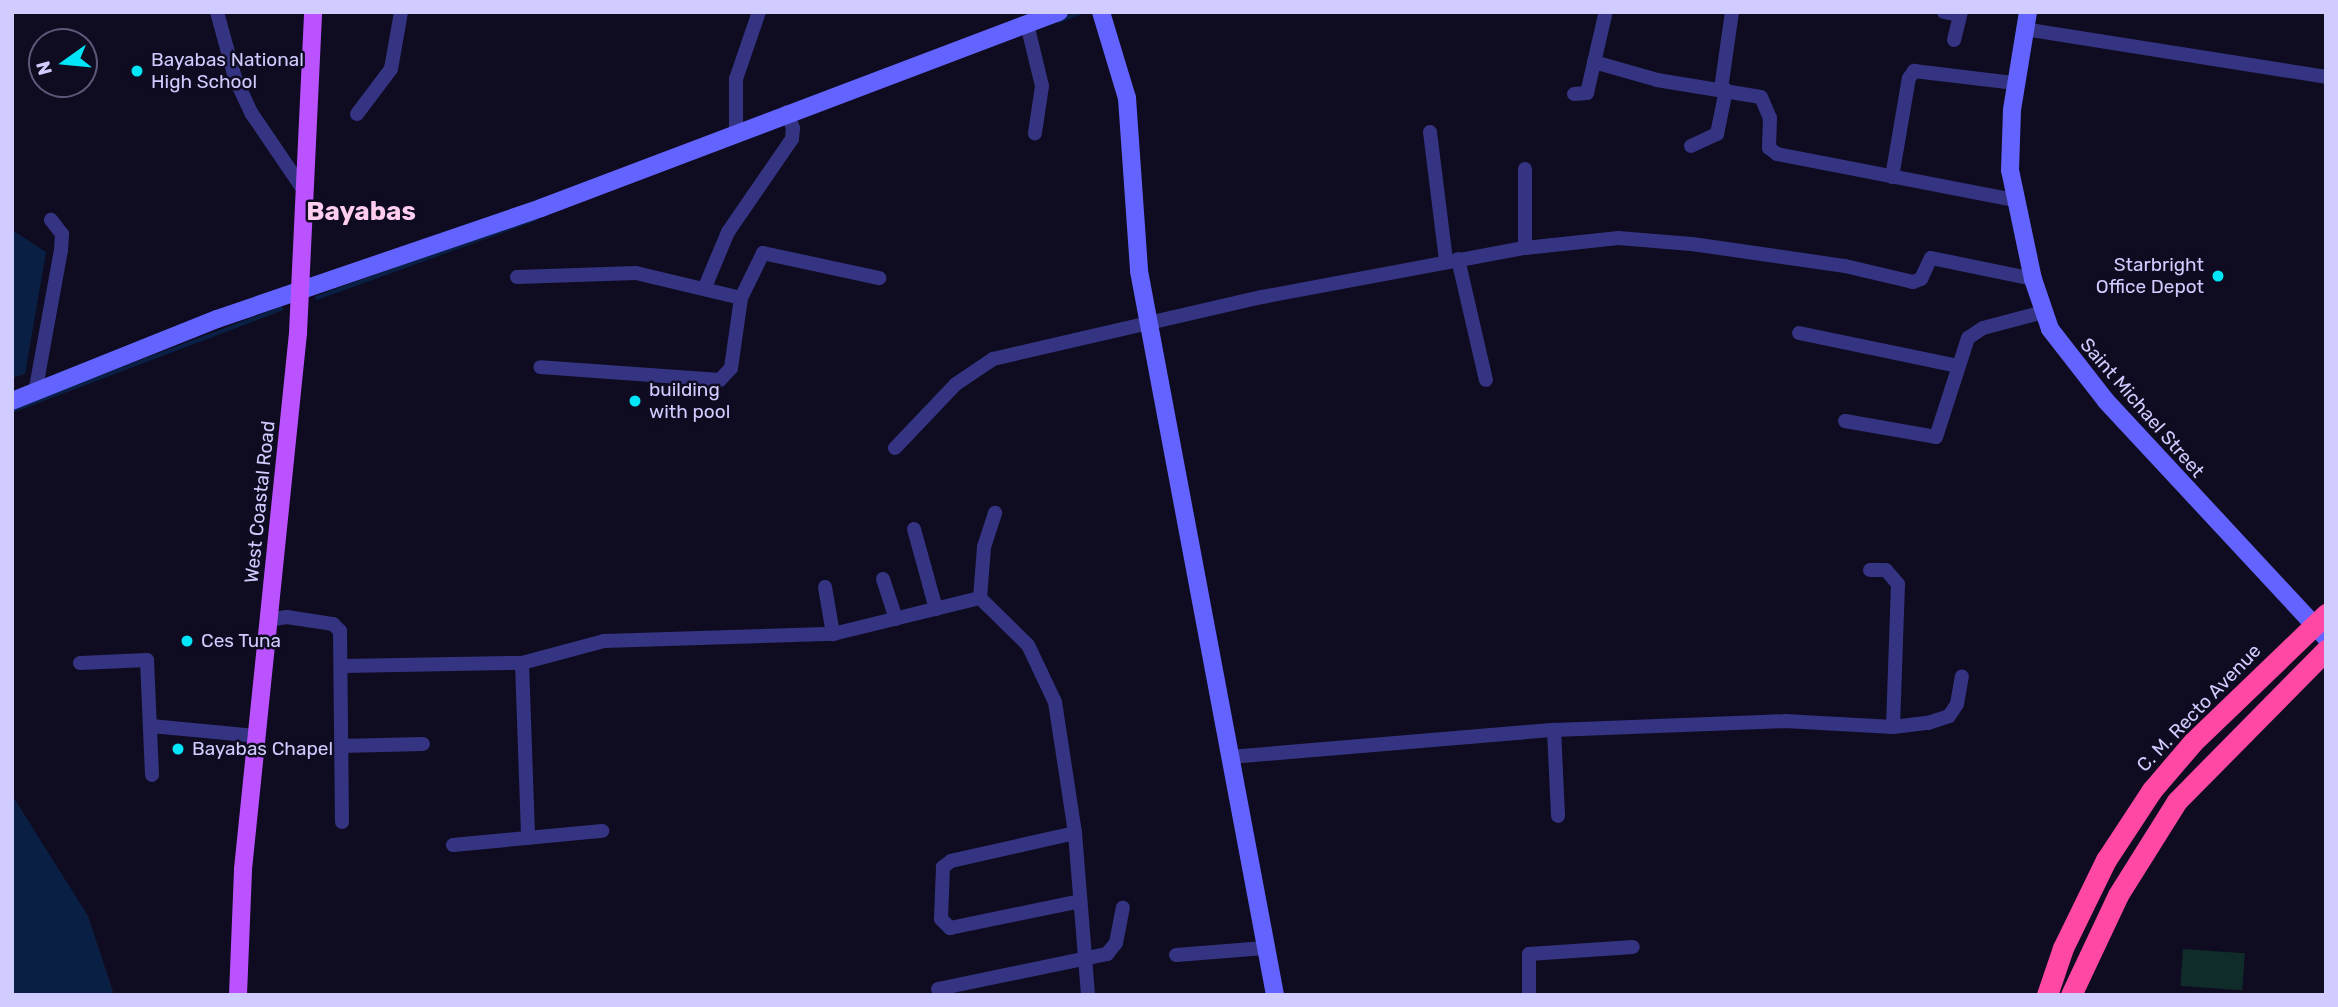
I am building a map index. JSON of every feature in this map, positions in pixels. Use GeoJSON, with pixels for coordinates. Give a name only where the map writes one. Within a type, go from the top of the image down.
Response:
{"type":"FeatureCollection","features":[{"type":"Feature","properties":{"kind":"highway","name":"C. M. Recto Avenue"},"geometry":{"type":"LineString","coordinates":[[2047,995],[2095,881],[2152,790],[2193,742],[2322,626]]}},
{"type":"Feature","properties":{"kind":"highway"},"geometry":{"type":"LineString","coordinates":[[2071,995],[2118,895],[2177,802],[2326,650]]}},
{"type":"Feature","properties":{"kind":"main road","name":"West Coastal Road"},"geometry":{"type":"LineString","coordinates":[[238,995],[242,881],[300,294],[313,12]]}},
{"type":"Feature","properties":{"kind":"street"},"geometry":{"type":"LineString","coordinates":[[217,12],[223,41],[246,102],[286,171],[305,192]]}},
{"type":"Feature","properties":{"kind":"street"},"geometry":{"type":"LineString","coordinates":[[357,114],[391,69],[401,12]]}},
{"type":"Feature","properties":{"kind":"street"},"geometry":{"type":"LineString","coordinates":[[736,131],[734,89],[759,12]]}},
{"type":"Feature","properties":{"kind":"street"},"geometry":{"type":"LineString","coordinates":[[12,401],[217,319],[300,294],[541,208],[736,131],[790,119],[1030,31],[1059,12]]}},
{"type":"Feature","properties":{"kind":"street"},"geometry":{"type":"LineString","coordinates":[[1101,12],[1127,98],[1139,271],[1275,995]]}},
{"type":"Feature","properties":{"kind":"street"},"geometry":{"type":"LineString","coordinates":[[1691,146],[1717,134],[1732,12]]}},
{"type":"Feature","properties":{"kind":"street"},"geometry":{"type":"LineString","coordinates":[[1944,12],[1961,14],[1954,40]]}},
{"type":"Feature","properties":{"kind":"street"},"geometry":{"type":"LineString","coordinates":[[1574,94],[1587,93],[1605,15]]}},
{"type":"Feature","properties":{"kind":"street"},"geometry":{"type":"LineString","coordinates":[[2026,21],[2326,77]]}},
{"type":"Feature","properties":{"kind":"street","name":"Saint Michael Street"},"geometry":{"type":"LineString","coordinates":[[2026,21],[2015,83],[2009,154],[2014,200],[2033,279],[2043,312],[2055,338],[2093,388],[2322,626]]}},
{"type":"Feature","properties":{"kind":"street"},"geometry":{"type":"LineString","coordinates":[[1030,31],[1042,86],[1035,134]]}},
{"type":"Feature","properties":{"kind":"street"},"geometry":{"type":"LineString","coordinates":[[1594,62],[1657,80],[1752,94],[1766,102],[1770,151],[2014,200]]}},
{"type":"Feature","properties":{"kind":"street"},"geometry":{"type":"LineString","coordinates":[[1892,177],[1909,78],[1914,71],[2015,83]]}},
{"type":"Feature","properties":{"kind":"street"},"geometry":{"type":"LineString","coordinates":[[705,287],[729,232],[792,139],[790,119]]}},
{"type":"Feature","properties":{"kind":"street"},"geometry":{"type":"LineString","coordinates":[[1430,132],[1452,260],[1486,380]]}},
{"type":"Feature","properties":{"kind":"street"},"geometry":{"type":"LineString","coordinates":[[1525,169],[1525,248]]}},
{"type":"Feature","properties":{"kind":"street"},"geometry":{"type":"LineString","coordinates":[[35,393],[61,250],[62,234],[51,220]]}},
{"type":"Feature","properties":{"kind":"street"},"geometry":{"type":"LineString","coordinates":[[894,448],[956,384],[987,362],[1148,323],[1452,260],[1525,248],[1618,239],[1692,244],[1833,264],[1913,282],[1921,279],[1931,258],[2033,279]]}},
{"type":"Feature","properties":{"kind":"street"},"geometry":{"type":"LineString","coordinates":[[540,367],[720,380],[731,368],[741,298],[763,253],[879,278]]}},
{"type":"Feature","properties":{"kind":"street"},"geometry":{"type":"LineString","coordinates":[[517,277],[606,271],[705,287],[741,298]]}},
{"type":"Feature","properties":{"kind":"street"},"geometry":{"type":"LineString","coordinates":[[1845,421],[1936,437],[1959,366],[1973,334],[2043,312]]}},
{"type":"Feature","properties":{"kind":"street"},"geometry":{"type":"LineString","coordinates":[[1799,333],[1959,366]]}},
{"type":"Feature","properties":{"kind":"street"},"geometry":{"type":"LineString","coordinates":[[979,598],[984,547],[995,513]]}},
{"type":"Feature","properties":{"kind":"street"},"geometry":{"type":"LineString","coordinates":[[914,529],[936,609]]}},
{"type":"Feature","properties":{"kind":"street"},"geometry":{"type":"LineString","coordinates":[[1870,570],[1886,570],[1898,584],[1893,727]]}},
{"type":"Feature","properties":{"kind":"street"},"geometry":{"type":"LineString","coordinates":[[883,579],[896,619]]}},
{"type":"Feature","properties":{"kind":"street"},"geometry":{"type":"LineString","coordinates":[[825,587],[833,634]]}},
{"type":"Feature","properties":{"kind":"street"},"geometry":{"type":"LineString","coordinates":[[343,666],[522,663],[604,641],[833,634],[979,598]]}},
{"type":"Feature","properties":{"kind":"street"},"geometry":{"type":"LineString","coordinates":[[979,598],[1028,645],[1048,679],[1075,834],[1083,961],[1088,995]]}},
{"type":"Feature","properties":{"kind":"street"},"geometry":{"type":"LineString","coordinates":[[268,620],[287,617],[337,627],[343,666],[340,746],[342,822]]}},
{"type":"Feature","properties":{"kind":"street"},"geometry":{"type":"LineString","coordinates":[[80,663],[147,660],[152,775]]}},
{"type":"Feature","properties":{"kind":"street"},"geometry":{"type":"LineString","coordinates":[[522,663],[528,838]]}},
{"type":"Feature","properties":{"kind":"street"},"geometry":{"type":"LineString","coordinates":[[1230,757],[1554,730],[1785,721],[1893,727],[1928,723],[1948,716],[1957,704],[1962,676]]}},
{"type":"Feature","properties":{"kind":"street"},"geometry":{"type":"LineString","coordinates":[[151,726],[256,736]]}},
{"type":"Feature","properties":{"kind":"street"},"geometry":{"type":"LineString","coordinates":[[1554,730],[1558,816]]}},
{"type":"Feature","properties":{"kind":"street"},"geometry":{"type":"LineString","coordinates":[[340,746],[424,744]]}},
{"type":"Feature","properties":{"kind":"street"},"geometry":{"type":"LineString","coordinates":[[453,845],[602,831]]}},
{"type":"Feature","properties":{"kind":"street"},"geometry":{"type":"LineString","coordinates":[[1075,834],[951,861],[943,867],[941,919],[950,928],[1080,901]]}},
{"type":"Feature","properties":{"kind":"street"},"geometry":{"type":"LineString","coordinates":[[939,989],[1107,954],[1116,943],[1123,908]]}},
{"type":"Feature","properties":{"kind":"street"},"geometry":{"type":"LineString","coordinates":[[1529,995],[1529,954],[1633,947]]}},
{"type":"Feature","properties":{"kind":"street"},"geometry":{"type":"LineString","coordinates":[[1176,956],[1265,948]]}},
{"type":"Feature","properties":{"kind":"green space"},"geometry":{"type":"Polygon","coordinates":[[[2183,949],[2245,953],[2242,990],[2180,986],[2183,949]]]}},
{"type":"Feature","properties":{"kind":"water"},"geometry":{"type":"Polygon","coordinates":[[[12,230],[46,252],[25,374],[12,378],[12,230]]]}},
{"type":"Feature","properties":{"kind":"water"},"geometry":{"type":"Polygon","coordinates":[[[12,795],[88,916],[114,995],[12,995],[12,795]]]}},
{"type":"Feature","properties":{"kind":"waterway"},"geometry":{"type":"LineString","coordinates":[[1059,21],[1083,12]]}},
{"type":"Feature","properties":{"kind":"waterway"},"geometry":{"type":"LineString","coordinates":[[317,298],[535,219]]}},
{"type":"Feature","properties":{"kind":"waterway"},"geometry":{"type":"LineString","coordinates":[[12,411],[281,309]]}},
{"type":"Feature","properties":{"kind":"place","name":"Bayabas National High School"},"geometry":{"type":"Point","coordinates":[137,71]}},
{"type":"Feature","properties":{"kind":"place","name":"Starbright Office Depot"},"geometry":{"type":"Point","coordinates":[2218,276]}},
{"type":"Feature","properties":{"kind":"place","name":"building with pool"},"geometry":{"type":"Point","coordinates":[635,401]}},
{"type":"Feature","properties":{"kind":"place","name":"Ces Tuna"},"geometry":{"type":"Point","coordinates":[187,641]}},
{"type":"Feature","properties":{"kind":"place","name":"Bayabas Chapel"},"geometry":{"type":"Point","coordinates":[178,749]}},
{"type":"Feature","properties":{"kind":"district","name":"Bayabas"},"geometry":{"type":"Point","coordinates":[361,212]}}]}
